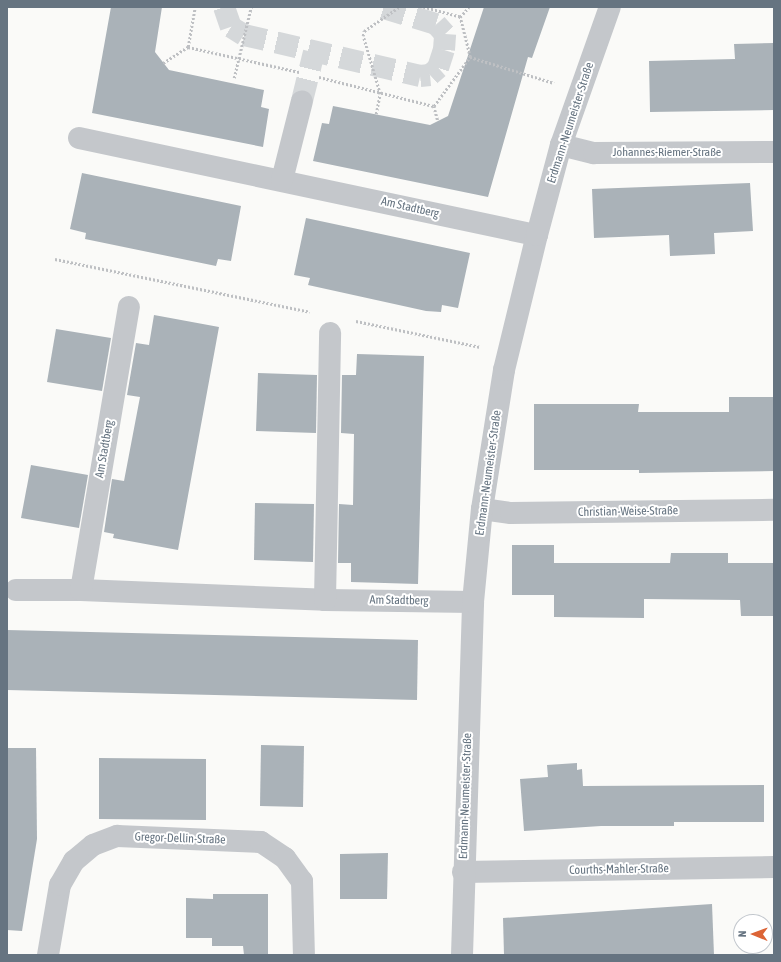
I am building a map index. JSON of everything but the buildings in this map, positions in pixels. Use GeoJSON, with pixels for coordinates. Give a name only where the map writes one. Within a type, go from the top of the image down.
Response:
{"type":"FeatureCollection","features":[{"type":"Feature","properties":{"kind":"street","name":"Erdmann-Neumeister-Straße"},"geometry":{"type":"LineString","coordinates":[[462,955],[463,872],[473,602],[482,509],[504,370],[537,235],[561,145],[610,7]]}},
{"type":"Feature","properties":{"kind":"street"},"geometry":{"type":"LineString","coordinates":[[282,180],[302,101]]}},
{"type":"Feature","properties":{"kind":"street","name":"Am Stadtberg"},"geometry":{"type":"LineString","coordinates":[[79,138],[537,235]]}},
{"type":"Feature","properties":{"kind":"street","name":"Johannes-Riemer-Straße"},"geometry":{"type":"LineString","coordinates":[[561,145],[594,153],[774,152]]}},
{"type":"Feature","properties":{"kind":"street","name":"Am Stadtberg"},"geometry":{"type":"LineString","coordinates":[[81,590],[129,308]]}},
{"type":"Feature","properties":{"kind":"street"},"geometry":{"type":"LineString","coordinates":[[324,600],[330,333]]}},
{"type":"Feature","properties":{"kind":"street","name":"Christian-Weise-Straße"},"geometry":{"type":"LineString","coordinates":[[482,509],[511,513],[774,510]]}},
{"type":"Feature","properties":{"kind":"street","name":"Am Stadtberg"},"geometry":{"type":"LineString","coordinates":[[16,590],[81,590],[324,600],[473,602]]}},
{"type":"Feature","properties":{"kind":"street","name":"Gregor-Dellin-Straße"},"geometry":{"type":"LineString","coordinates":[[48,955],[60,885],[74,861],[93,845],[117,836],[261,842],[285,858],[302,881],[304,955]]}},
{"type":"Feature","properties":{"kind":"street","name":"Courths-Mahler-Straße"},"geometry":{"type":"LineString","coordinates":[[463,872],[774,867]]}},
{"type":"Feature","properties":{"kind":"path"},"geometry":{"type":"LineString","coordinates":[[188,46],[195,7]]}},
{"type":"Feature","properties":{"kind":"path"},"geometry":{"type":"LineString","coordinates":[[234,78],[251,7]]}},
{"type":"Feature","properties":{"kind":"path"},"geometry":{"type":"LineString","coordinates":[[376,114],[380,94],[363,36],[364,31],[399,7]]}},
{"type":"Feature","properties":{"kind":"path"},"geometry":{"type":"LineString","coordinates":[[422,7],[460,17]]}},
{"type":"Feature","properties":{"kind":"path"},"geometry":{"type":"LineString","coordinates":[[460,17],[469,7]]}},
{"type":"Feature","properties":{"kind":"path"},"geometry":{"type":"LineString","coordinates":[[460,17],[470,57]]}},
{"type":"Feature","properties":{"kind":"path"},"geometry":{"type":"LineString","coordinates":[[163,62],[188,46],[240,57],[306,74]]}},
{"type":"Feature","properties":{"kind":"path"},"geometry":{"type":"LineString","coordinates":[[434,106],[470,57]]}},
{"type":"Feature","properties":{"kind":"path"},"geometry":{"type":"LineString","coordinates":[[470,57],[554,83]]}},
{"type":"Feature","properties":{"kind":"path"},"geometry":{"type":"LineString","coordinates":[[314,76],[380,94],[434,106]]}},
{"type":"Feature","properties":{"kind":"path"},"geometry":{"type":"LineString","coordinates":[[434,106],[438,121]]}},
{"type":"Feature","properties":{"kind":"path"},"geometry":{"type":"LineString","coordinates":[[55,259],[315,313]]}},
{"type":"Feature","properties":{"kind":"path"},"geometry":{"type":"LineString","coordinates":[[353,321],[481,347]]}},
{"type":"Feature","properties":{"kind":"tunnel"},"geometry":{"type":"LineString","coordinates":[[224,7],[231,27],[244,35],[420,76],[430,75],[438,68],[444,50],[445,34],[436,24],[380,7]]}},
{"type":"Feature","properties":{"kind":"tunnel"},"geometry":{"type":"LineString","coordinates":[[302,101],[314,52]]}}]}
